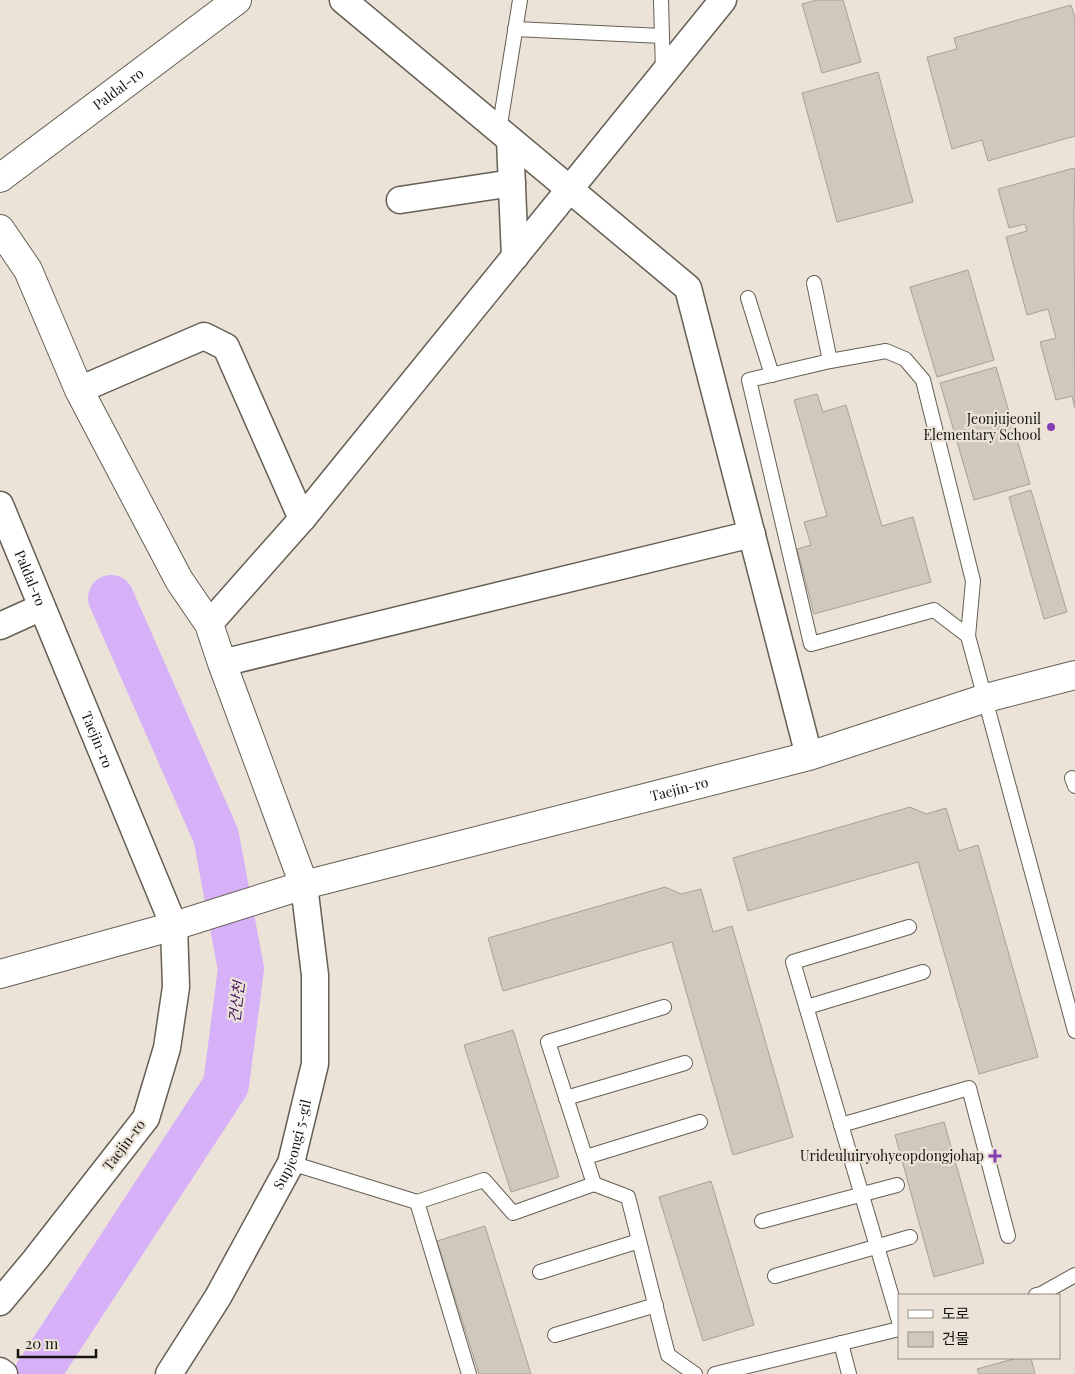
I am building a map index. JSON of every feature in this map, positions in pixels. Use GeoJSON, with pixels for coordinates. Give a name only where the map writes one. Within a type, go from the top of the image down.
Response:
{"type":"FeatureCollection","features":[{"type":"Feature","properties":{"kind":"street","name":"Paldal-ro"},"geometry":{"type":"LineString","coordinates":[[0,178],[237,0]]}},
{"type":"Feature","properties":{"kind":"street"},"geometry":{"type":"LineString","coordinates":[[343,0],[688,288],[809,756]]}},
{"type":"Feature","properties":{"kind":"street"},"geometry":{"type":"LineString","coordinates":[[209,624],[302,519],[724,0]]}},
{"type":"Feature","properties":{"kind":"street"},"geometry":{"type":"LineString","coordinates":[[504,135],[512,183],[515,257]]}},
{"type":"Feature","properties":{"kind":"street"},"geometry":{"type":"LineString","coordinates":[[400,200],[512,183]]}},
{"type":"Feature","properties":{"kind":"street"},"geometry":{"type":"LineString","coordinates":[[0,229],[28,270],[79,390],[179,580],[209,624],[292,889]]}},
{"type":"Feature","properties":{"kind":"street"},"geometry":{"type":"LineString","coordinates":[[79,390],[204,336],[226,347],[302,519]]}},
{"type":"Feature","properties":{"kind":"street","name":"Paldal-ro"},"geometry":{"type":"LineString","coordinates":[[0,505],[42,607],[0,626]]}},
{"type":"Feature","properties":{"kind":"street"},"geometry":{"type":"LineString","coordinates":[[222,663],[752,534]]}},
{"type":"Feature","properties":{"kind":"street","name":"Taejin-ro"},"geometry":{"type":"LineString","coordinates":[[0,1302],[41,1253],[146,1118],[167,1048],[185,923],[42,607]]}},
{"type":"Feature","properties":{"kind":"street","name":"Taejin-ro"},"geometry":{"type":"LineString","coordinates":[[185,923],[292,889],[809,756],[986,698],[1075,675]]}},
{"type":"Feature","properties":{"kind":"street","name":"Supjeongi 5-gil"},"geometry":{"type":"LineString","coordinates":[[169,1374],[218,1297],[291,1163],[315,1064],[315,976],[292,889]]}},
{"type":"Feature","properties":{"kind":"street"},"geometry":{"type":"LineString","coordinates":[[0,974],[185,923]]}},
{"type":"Feature","properties":{"kind":"street"},"geometry":{"type":"LineString","coordinates":[[0,1371],[4,1374]]}},
{"type":"Feature","properties":{"kind":"lane"},"geometry":{"type":"LineString","coordinates":[[504,135],[515,29],[520,0]]}},
{"type":"Feature","properties":{"kind":"lane"},"geometry":{"type":"LineString","coordinates":[[661,0],[663,74]]}},
{"type":"Feature","properties":{"kind":"lane"},"geometry":{"type":"LineString","coordinates":[[515,29],[662,36]]}},
{"type":"Feature","properties":{"kind":"lane"},"geometry":{"type":"LineString","coordinates":[[814,283],[830,361]]}},
{"type":"Feature","properties":{"kind":"lane"},"geometry":{"type":"LineString","coordinates":[[748,298],[772,375]]}},
{"type":"Feature","properties":{"kind":"lane"},"geometry":{"type":"LineString","coordinates":[[968,636],[934,610],[811,644],[748,380],[830,361],[886,351],[905,359],[924,380],[972,581],[968,636],[1075,1030]]}},
{"type":"Feature","properties":{"kind":"lane"},"geometry":{"type":"LineString","coordinates":[[898,1318],[793,962],[909,927]]}},
{"type":"Feature","properties":{"kind":"lane"},"geometry":{"type":"LineString","coordinates":[[807,1006],[924,972]]}},
{"type":"Feature","properties":{"kind":"lane"},"geometry":{"type":"LineString","coordinates":[[594,1184],[548,1042],[664,1007]]}},
{"type":"Feature","properties":{"kind":"lane"},"geometry":{"type":"LineString","coordinates":[[566,1098],[685,1063]]}},
{"type":"Feature","properties":{"kind":"lane"},"geometry":{"type":"LineString","coordinates":[[841,1125],[969,1088],[1008,1236]]}},
{"type":"Feature","properties":{"kind":"lane"},"geometry":{"type":"LineString","coordinates":[[586,1157],[700,1122]]}},
{"type":"Feature","properties":{"kind":"lane"},"geometry":{"type":"LineString","coordinates":[[291,1163],[417,1202],[484,1180],[513,1214],[594,1184],[628,1196],[668,1355],[695,1374]]}},
{"type":"Feature","properties":{"kind":"lane"},"geometry":{"type":"LineString","coordinates":[[762,1221],[861,1193],[897,1185]]}},
{"type":"Feature","properties":{"kind":"lane"},"geometry":{"type":"LineString","coordinates":[[417,1202],[469,1374]]}},
{"type":"Feature","properties":{"kind":"lane"},"geometry":{"type":"LineString","coordinates":[[775,1276],[910,1237]]}},
{"type":"Feature","properties":{"kind":"lane"},"geometry":{"type":"LineString","coordinates":[[540,1272],[640,1240]]}},
{"type":"Feature","properties":{"kind":"lane"},"geometry":{"type":"LineString","coordinates":[[1041,1294],[1075,1275]]}},
{"type":"Feature","properties":{"kind":"lane"},"geometry":{"type":"LineString","coordinates":[[555,1335],[656,1305]]}},
{"type":"Feature","properties":{"kind":"lane"},"geometry":{"type":"LineString","coordinates":[[716,1374],[898,1329]]}},
{"type":"Feature","properties":{"kind":"lane"},"geometry":{"type":"LineString","coordinates":[[841,1344],[849,1374]]}},
{"type":"Feature","properties":{"kind":"building"},"geometry":{"type":"Polygon","coordinates":[[[817,0],[843,0],[861,62],[822,73],[802,4],[817,0]]]}},
{"type":"Feature","properties":{"kind":"building"},"geometry":{"type":"Polygon","coordinates":[[[1071,5],[1075,18],[1075,136],[988,161],[982,140],[952,149],[927,57],[957,49],[954,38],[1071,5]]]}},
{"type":"Feature","properties":{"kind":"building"},"geometry":{"type":"Polygon","coordinates":[[[878,72],[913,202],[837,222],[802,93],[878,72]]]}},
{"type":"Feature","properties":{"kind":"building"},"geometry":{"type":"Polygon","coordinates":[[[1074,168],[1075,408],[1072,396],[1056,400],[1040,342],[1056,338],[1048,309],[1027,315],[1006,237],[1027,231],[1025,224],[1009,228],[998,189],[1074,168]]]}},
{"type":"Feature","properties":{"kind":"building"},"geometry":{"type":"Polygon","coordinates":[[[968,270],[994,360],[937,377],[910,287],[968,270]]]}},
{"type":"Feature","properties":{"kind":"building"},"geometry":{"type":"Polygon","coordinates":[[[996,367],[1030,484],[974,500],[940,383],[996,367]]]}},
{"type":"Feature","properties":{"kind":"building"},"geometry":{"type":"Polygon","coordinates":[[[817,394],[823,412],[846,405],[882,526],[913,517],[931,582],[814,614],[797,549],[811,545],[804,522],[827,516],[794,400],[817,394]]]}},
{"type":"Feature","properties":{"kind":"building"},"geometry":{"type":"Polygon","coordinates":[[[1031,490],[1067,612],[1044,619],[1009,497],[1031,490]]]}},
{"type":"Feature","properties":{"kind":"building"},"geometry":{"type":"Polygon","coordinates":[[[910,807],[926,814],[946,808],[959,851],[978,845],[1038,1057],[979,1074],[918,862],[748,911],[733,858],[910,807]]]}},
{"type":"Feature","properties":{"kind":"building"},"geometry":{"type":"Polygon","coordinates":[[[665,887],[681,894],[701,889],[713,932],[732,926],[793,1137],[733,1155],[672,942],[503,991],[488,938],[665,887]]]}},
{"type":"Feature","properties":{"kind":"building"},"geometry":{"type":"Polygon","coordinates":[[[513,1030],[559,1177],[511,1192],[464,1045],[513,1030]]]}},
{"type":"Feature","properties":{"kind":"building"},"geometry":{"type":"Polygon","coordinates":[[[944,1122],[984,1263],[934,1277],[895,1135],[944,1122]]]}},
{"type":"Feature","properties":{"kind":"building"},"geometry":{"type":"Polygon","coordinates":[[[711,1181],[754,1325],[703,1341],[659,1197],[711,1181]]]}},
{"type":"Feature","properties":{"kind":"building"},"geometry":{"type":"Polygon","coordinates":[[[485,1226],[531,1374],[479,1374],[437,1241],[485,1226]]]}},
{"type":"Feature","properties":{"kind":"building"},"geometry":{"type":"Polygon","coordinates":[[[1013,1359],[1031,1359],[1035,1374],[979,1374],[977,1369],[1013,1359]]]}},
{"type":"Feature","properties":{"kind":"waterway","name":"건산천"},"geometry":{"type":"LineString","coordinates":[[37,1374],[226,1085],[241,969],[216,836],[111,598]]}},
{"type":"Feature","properties":{"kind":"place","name":"Jeonjujeonil Elementary School"},"geometry":{"type":"Point","coordinates":[1051,427]}},
{"type":"Feature","properties":{"kind":"place","name":"Urideuluiryohyeopdongjohap"},"geometry":{"type":"Point","coordinates":[995,1156]}}]}
